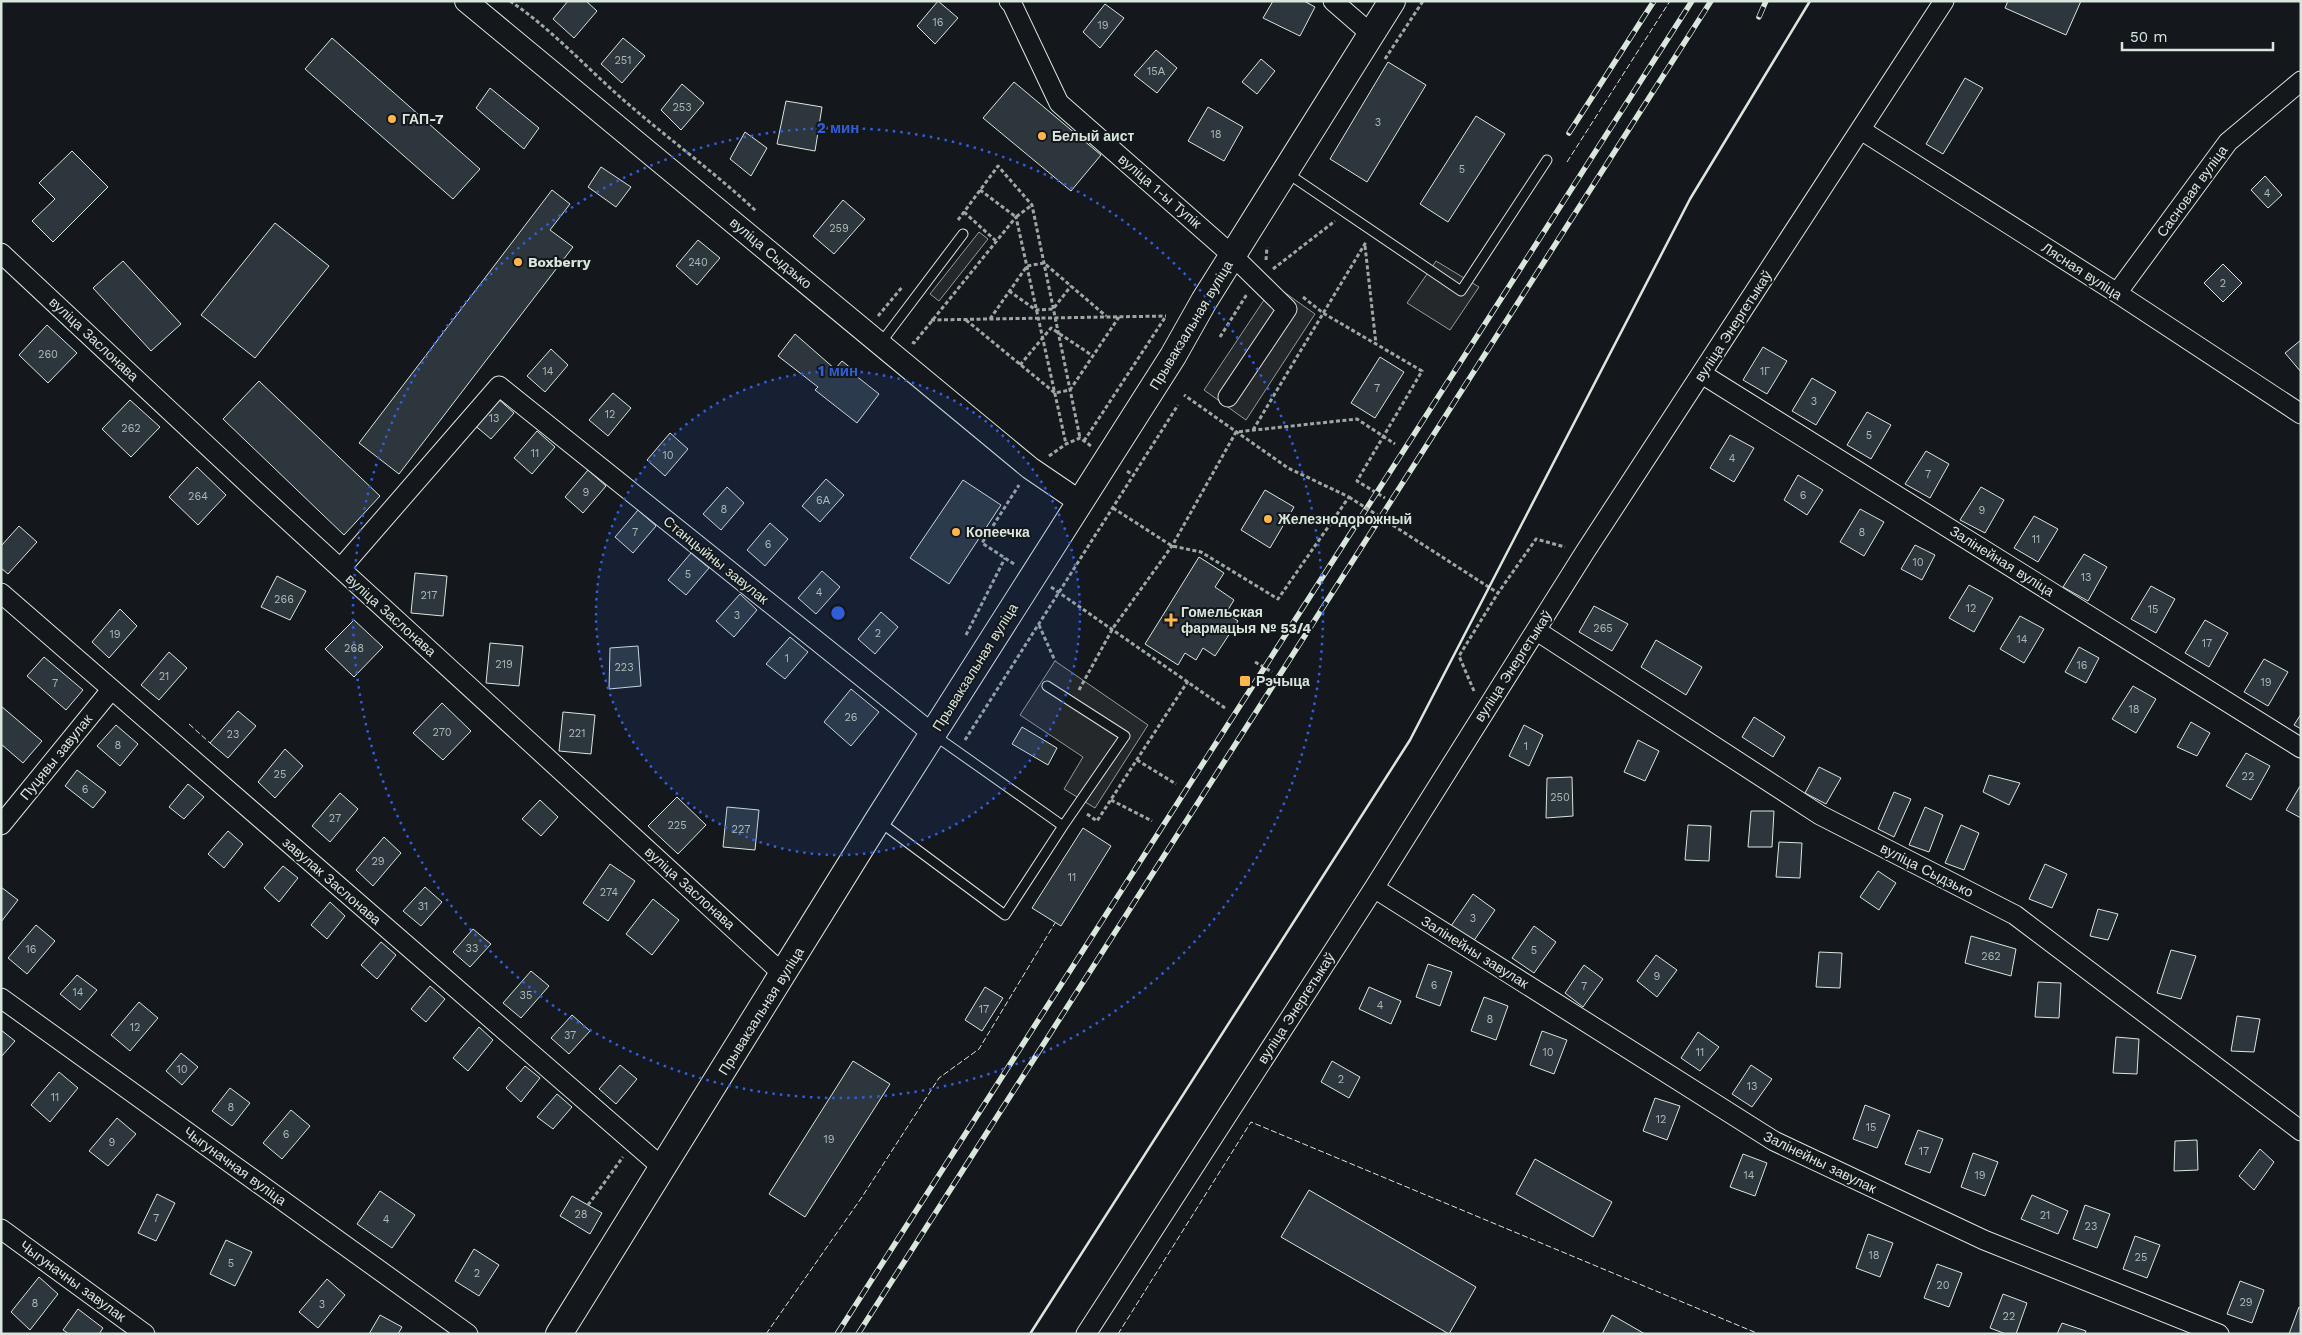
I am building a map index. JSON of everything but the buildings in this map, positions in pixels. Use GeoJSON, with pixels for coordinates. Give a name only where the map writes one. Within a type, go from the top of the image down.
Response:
{"type":"FeatureCollection","features":[{"type":"Feature","properties":{"kind":"main road","name":"Прывакзальная вуліца"},"geometry":{"type":"LineString","coordinates":[[559,1334],[878,820],[1108,458],[1392,1]]}},
{"type":"Feature","properties":{"kind":"street","name":"вуліца Сыдзько"},"geometry":{"type":"LineString","coordinates":[[466,1],[886,336],[1030,468],[1080,502]]}},
{"type":"Feature","properties":{"kind":"street","name":"вуліца 1-ы Тупік"},"geometry":{"type":"LineString","coordinates":[[1009,1],[1059,103],[1233,256],[1287,309],[1228,397]]}},
{"type":"Feature","properties":{"kind":"street"},"geometry":{"type":"LineString","coordinates":[[1333,1],[1371,34]]}},
{"type":"Feature","properties":{"kind":"street","name":"вуліца Энергетыкаў"},"geometry":{"type":"LineString","coordinates":[[1086,1334],[1374,888],[1483,711],[1585,552],[1944,1]]}},
{"type":"Feature","properties":{"kind":"street","name":"Сасновая вуліца"},"geometry":{"type":"LineString","coordinates":[[2117,293],[2228,142],[2301,81]]}},
{"type":"Feature","properties":{"kind":"street","name":"Лясная вуліца"},"geometry":{"type":"LineString","coordinates":[[1861,130],[2117,293],[2301,414]]}},
{"type":"Feature","properties":{"kind":"street","name":"вуліца Заслонава"},"geometry":{"type":"LineString","coordinates":[[1,253],[260,496],[784,974]]}},
{"type":"Feature","properties":{"kind":"street","name":"Залінейная вуліца"},"geometry":{"type":"LineString","coordinates":[[1702,374],[2301,748]]}},
{"type":"Feature","properties":{"kind":"street","name":"Станцыйны завулак"},"geometry":{"type":"LineString","coordinates":[[341,568],[499,386],[933,734]]}},
{"type":"Feature","properties":{"kind":"street","name":"завулак Заслонава"},"geometry":{"type":"LineString","coordinates":[[1,593],[663,1168]]}},
{"type":"Feature","properties":{"kind":"street","name":"вуліца Сыдзько"},"geometry":{"type":"LineString","coordinates":[[1536,631],[1820,815],[2015,915],[2301,1131]]}},
{"type":"Feature","properties":{"kind":"street","name":"Пуцявы завулак"},"geometry":{"type":"LineString","coordinates":[[1,825],[111,690]]}},
{"type":"Feature","properties":{"kind":"street","name":"Залінейны завулак"},"geometry":{"type":"LineString","coordinates":[[1374,888],[1774,1141],[1984,1240],[2219,1334]]}},
{"type":"Feature","properties":{"kind":"street","name":"Чыгуначная вуліца"},"geometry":{"type":"LineString","coordinates":[[1,998],[468,1334]]}},
{"type":"Feature","properties":{"kind":"street","name":"Чыгуначны завулак"},"geometry":{"type":"LineString","coordinates":[[1,1229],[145,1334]]}},
{"type":"Feature","properties":{"kind":"lane"},"geometry":{"type":"LineString","coordinates":[[1285,172],[1461,291],[1547,160]]}},
{"type":"Feature","properties":{"kind":"lane"},"geometry":{"type":"LineString","coordinates":[[886,336],[963,234]]}},
{"type":"Feature","properties":{"kind":"lane"},"geometry":{"type":"LineString","coordinates":[[878,820],[1005,915],[1125,736],[1047,686]]}},
{"type":"Feature","properties":{"kind":"lane"},"geometry":{"type":"LineString","coordinates":[[933,734],[1064,826]]}},
{"type":"Feature","properties":{"kind":"path"},"geometry":{"type":"LineString","coordinates":[[510,1],[532,16],[620,97],[725,182],[761,216]]}},
{"type":"Feature","properties":{"kind":"path"},"geometry":{"type":"LineString","coordinates":[[956,224],[998,166],[1032,205],[1080,438],[1133,475]]}},
{"type":"Feature","properties":{"kind":"path"},"geometry":{"type":"LineString","coordinates":[[980,190],[1016,217],[1066,444]]}},
{"type":"Feature","properties":{"kind":"path"},"geometry":{"type":"LineString","coordinates":[[908,281],[876,318],[886,336],[914,343],[930,320],[1016,217],[1032,205]]}},
{"type":"Feature","properties":{"kind":"path"},"geometry":{"type":"LineString","coordinates":[[964,212],[996,241]]}},
{"type":"Feature","properties":{"kind":"path"},"geometry":{"type":"LineString","coordinates":[[1330,216],[1332,224]]}},
{"type":"Feature","properties":{"kind":"path"},"geometry":{"type":"LineString","coordinates":[[1253,430],[1373,231]]}},
{"type":"Feature","properties":{"kind":"path"},"geometry":{"type":"LineString","coordinates":[[1268,244],[1265,257],[1270,271]]}},
{"type":"Feature","properties":{"kind":"path"},"geometry":{"type":"LineString","coordinates":[[1364,245],[1376,344]]}},
{"type":"Feature","properties":{"kind":"path"},"geometry":{"type":"LineString","coordinates":[[990,320],[1027,266],[1044,263]]}},
{"type":"Feature","properties":{"kind":"path"},"geometry":{"type":"LineString","coordinates":[[1044,263],[1106,317]]}},
{"type":"Feature","properties":{"kind":"path"},"geometry":{"type":"LineString","coordinates":[[1009,292],[1036,310],[1053,309],[1071,286]]}},
{"type":"Feature","properties":{"kind":"path"},"geometry":{"type":"LineString","coordinates":[[1323,313],[1422,371],[1382,436],[1357,482],[1384,498]]}},
{"type":"Feature","properties":{"kind":"path"},"geometry":{"type":"LineString","coordinates":[[965,320],[1055,393],[1070,390],[1119,316]]}},
{"type":"Feature","properties":{"kind":"path"},"geometry":{"type":"LineString","coordinates":[[930,320],[1166,316],[1084,441]]}},
{"type":"Feature","properties":{"kind":"path"},"geometry":{"type":"LineString","coordinates":[[1020,365],[1051,328],[1093,356]]}},
{"type":"Feature","properties":{"kind":"path"},"geometry":{"type":"LineString","coordinates":[[1184,395],[1288,468],[1349,497],[1498,593]]}},
{"type":"Feature","properties":{"kind":"path"},"geometry":{"type":"LineString","coordinates":[[958,751],[1178,405]]}},
{"type":"Feature","properties":{"kind":"path"},"geometry":{"type":"LineString","coordinates":[[1236,432],[1357,419],[1395,444]]}},
{"type":"Feature","properties":{"kind":"path"},"geometry":{"type":"LineString","coordinates":[[1072,702],[1113,628],[1172,546],[1236,432]]}},
{"type":"Feature","properties":{"kind":"path"},"geometry":{"type":"LineString","coordinates":[[1080,438],[1066,444],[1030,468],[982,543],[1059,591],[1225,708]]}},
{"type":"Feature","properties":{"kind":"path"},"geometry":{"type":"LineString","coordinates":[[1112,508],[1172,546],[1201,552],[1278,599],[1349,497]]}},
{"type":"Feature","properties":{"kind":"path"},"geometry":{"type":"LineString","coordinates":[[1483,711],[1459,656],[1498,593],[1536,539],[1585,552]]}},
{"type":"Feature","properties":{"kind":"path"},"geometry":{"type":"LineString","coordinates":[[1038,624],[1055,661]]}},
{"type":"Feature","properties":{"kind":"path"},"geometry":{"type":"LineString","coordinates":[[1255,662],[1272,672]]}},
{"type":"Feature","properties":{"kind":"path"},"geometry":{"type":"LineString","coordinates":[[1076,808],[1097,821],[1188,681]]}},
{"type":"Feature","properties":{"kind":"path"},"geometry":{"type":"LineString","coordinates":[[1137,760],[1176,784]]}},
{"type":"Feature","properties":{"kind":"path"},"geometry":{"type":"LineString","coordinates":[[1111,800],[1152,821]]}},
{"type":"Feature","properties":{"kind":"path"},"geometry":{"type":"LineString","coordinates":[[588,1205],[633,1142]]}},
{"type":"Feature","properties":{"kind":"shaded area"},"geometry":{"type":"Polygon","coordinates":[[[979,232],[988,239],[939,301],[930,294],[979,232]]]}},
{"type":"Feature","properties":{"kind":"shaded area"},"geometry":{"type":"Polygon","coordinates":[[[1436,261],[1479,287],[1450,330],[1407,303],[1436,261]]]}},
{"type":"Feature","properties":{"kind":"shaded area"},"geometry":{"type":"Polygon","coordinates":[[[1274,285],[1315,314],[1246,420],[1204,390],[1274,285]]]}},
{"type":"Feature","properties":{"kind":"shaded area"},"geometry":{"type":"Polygon","coordinates":[[[1055,661],[1148,725],[1095,808],[1064,789],[1083,757],[1020,715],[1055,661]]]}},
{"type":"Feature","properties":{"kind":"railway"},"geometry":{"type":"LineString","coordinates":[[1569,133],[1654,1]]}},
{"type":"Feature","properties":{"kind":"railway"},"geometry":{"type":"LineString","coordinates":[[837,1334],[1692,1]]}},
{"type":"Feature","properties":{"kind":"railway"},"geometry":{"type":"LineString","coordinates":[[858,1334],[1711,1]]}},
{"type":"Feature","properties":{"kind":"railway"},"geometry":{"type":"LineString","coordinates":[[1759,17],[1766,1]]}},
{"type":"Feature","properties":{"kind":"fence"},"geometry":{"type":"LineString","coordinates":[[1567,162],[1670,1]]}},
{"type":"Feature","properties":{"kind":"fence"},"geometry":{"type":"LineString","coordinates":[[189,724],[210,743]]}},
{"type":"Feature","properties":{"kind":"fence"},"geometry":{"type":"LineString","coordinates":[[766,1334],[862,1197],[939,1078],[979,1049],[1055,923]]}},
{"type":"Feature","properties":{"kind":"fence"},"geometry":{"type":"LineString","coordinates":[[1118,1334],[1251,1122],[1759,1334]]}},
{"type":"Feature","properties":{"kind":"wall"},"geometry":{"type":"LineString","coordinates":[[1030,1334],[1410,740],[1690,199],[1810,1]]}},
{"type":"Feature","properties":{"kind":"place","name":"ГАП-7"},"geometry":{"type":"Point","coordinates":[392,119]}},
{"type":"Feature","properties":{"kind":"place","name":"Белый аист"},"geometry":{"type":"Point","coordinates":[1042,136]}},
{"type":"Feature","properties":{"kind":"place","name":"Boxberry"},"geometry":{"type":"Point","coordinates":[518,262]}},
{"type":"Feature","properties":{"kind":"place","name":"Железнодорожный"},"geometry":{"type":"Point","coordinates":[1268,519]}},
{"type":"Feature","properties":{"kind":"place","name":"Копеечка"},"geometry":{"type":"Point","coordinates":[956,532]}},
{"type":"Feature","properties":{"kind":"place","name":"Гомельская фармацыя № 53/4"},"geometry":{"type":"Point","coordinates":[1171,620]}},
{"type":"Feature","properties":{"kind":"place","name":"Рэчыца"},"geometry":{"type":"Point","coordinates":[1245,681]}}]}
